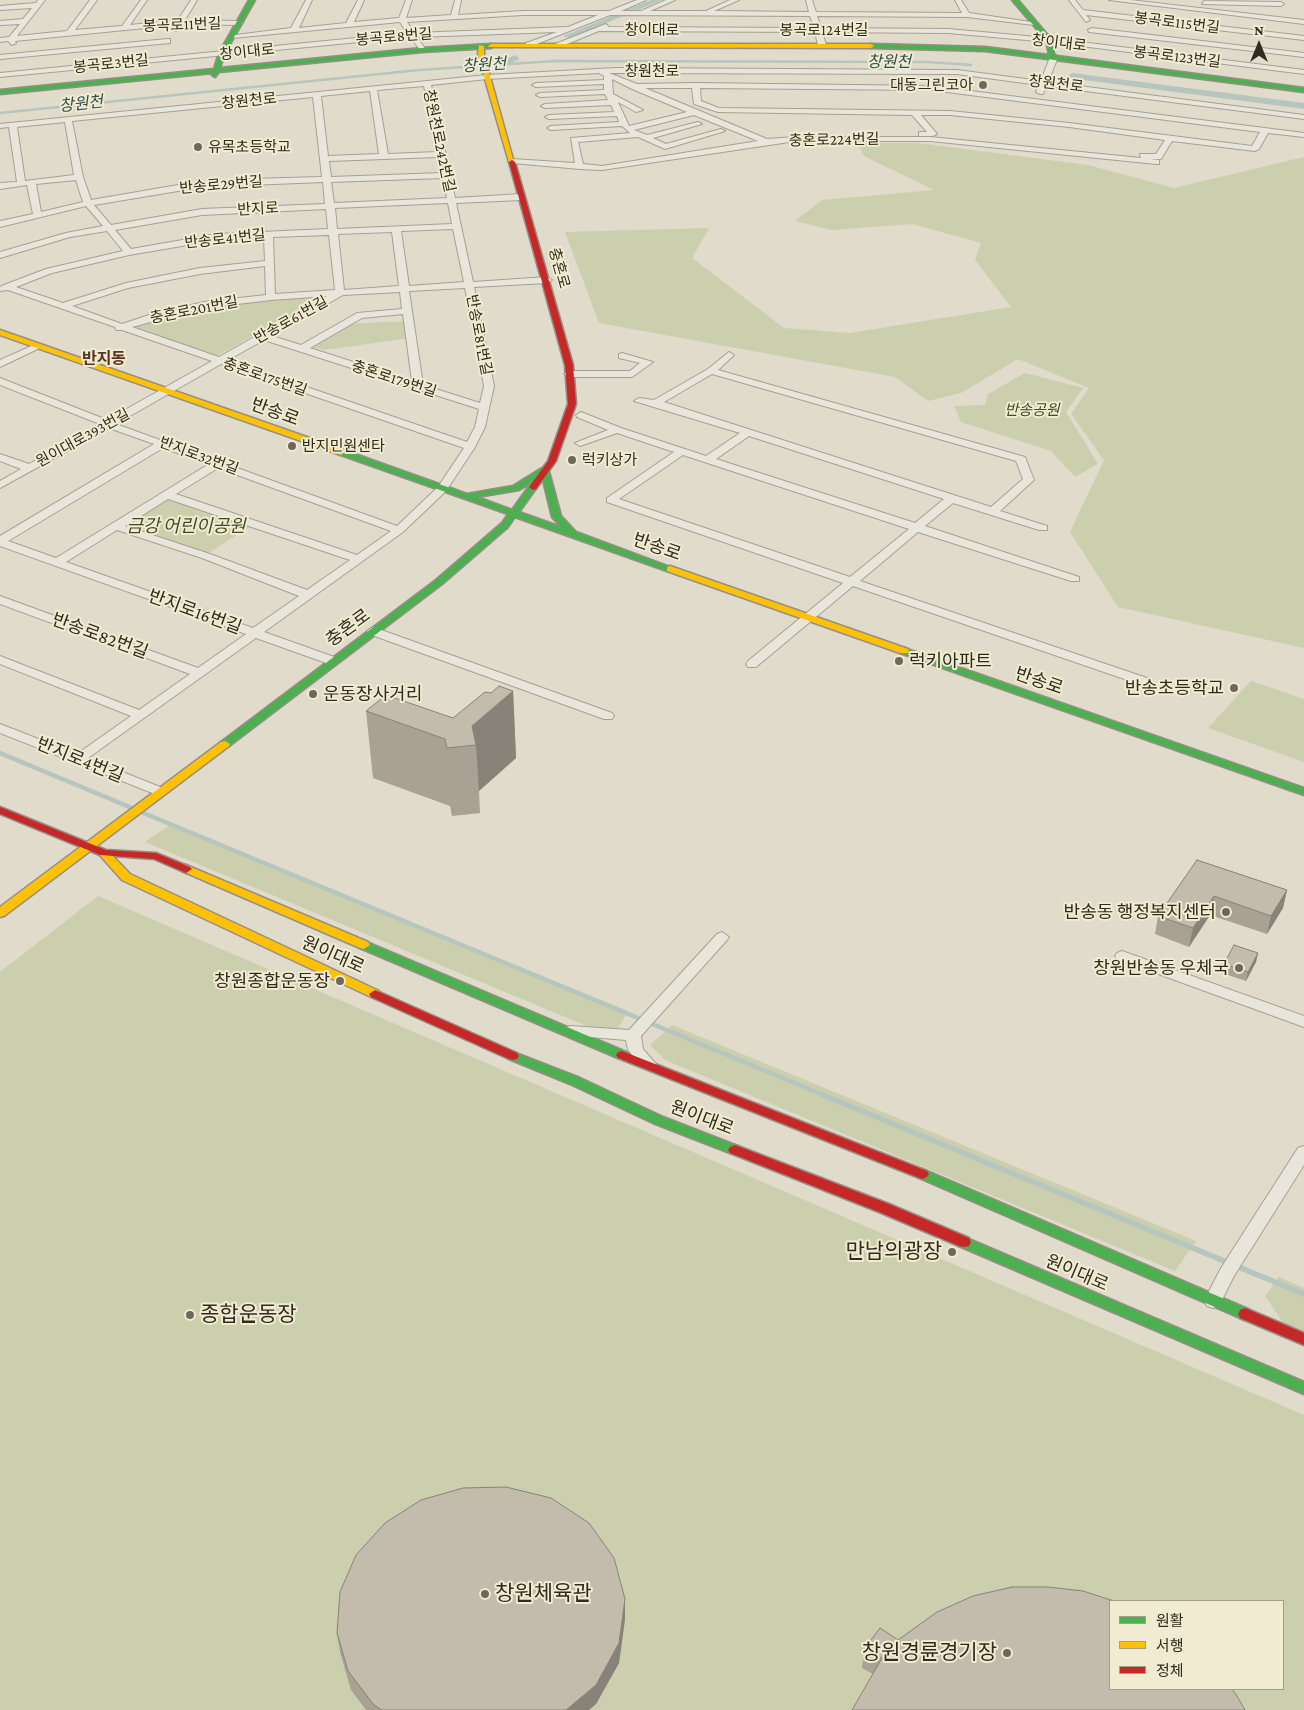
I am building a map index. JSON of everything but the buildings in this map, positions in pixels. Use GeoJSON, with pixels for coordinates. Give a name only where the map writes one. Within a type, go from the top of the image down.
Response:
{"type":"FeatureCollection","features":[{"type":"Feature","properties":{"kind":"main road"},"geometry":{"type":"LineString","coordinates":[[216,73],[222,53],[252,0]]}},
{"type":"Feature","properties":{"kind":"main road"},"geometry":{"type":"LineString","coordinates":[[1015,0],[1049,40],[1051,54],[1054,59]]}},
{"type":"Feature","properties":{"kind":"main road","name":"창이대로"},"geometry":{"type":"LineString","coordinates":[[0,92],[529,45],[559,44],[929,46],[1054,59],[1304,91]]}},
{"type":"Feature","properties":{"kind":"main road","name":"창이대로"},"geometry":{"type":"LineString","coordinates":[[0,97],[422,50],[614,48],[938,50],[1054,59],[1304,91]]}},
{"type":"Feature","properties":{"kind":"main road","name":"충혼로"},"geometry":{"type":"LineString","coordinates":[[88,846],[439,582],[514,515],[552,461],[572,404],[570,374],[547,280],[521,197],[481,50]]}},
{"type":"Feature","properties":{"kind":"main road","name":"반송로"},"geometry":{"type":"LineString","coordinates":[[0,332],[442,490],[1304,792]]}},
{"type":"Feature","properties":{"kind":"main road"},"geometry":{"type":"LineString","coordinates":[[461,496],[491,494],[516,488],[546,470],[557,517],[574,536]]}},
{"type":"Feature","properties":{"kind":"main road","name":"원이대로"},"geometry":{"type":"LineString","coordinates":[[0,810],[104,853],[156,856],[561,1030],[916,1172],[1304,1339]]}},
{"type":"Feature","properties":{"kind":"main road"},"geometry":{"type":"LineString","coordinates":[[0,913],[88,846]]}},
{"type":"Feature","properties":{"kind":"main road","name":"원이대로"},"geometry":{"type":"LineString","coordinates":[[104,853],[126,878],[282,952],[513,1056],[575,1081],[658,1120],[884,1208],[1169,1332],[1304,1388]]}},
{"type":"Feature","properties":{"kind":"street"},"geometry":{"type":"LineString","coordinates":[[69,33],[94,0]]}},
{"type":"Feature","properties":{"kind":"street","name":"봉곡로11번길"},"geometry":{"type":"LineString","coordinates":[[125,28],[144,0]]}},
{"type":"Feature","properties":{"kind":"street"},"geometry":{"type":"LineString","coordinates":[[155,59],[194,0]]}},
{"type":"Feature","properties":{"kind":"street"},"geometry":{"type":"LineString","coordinates":[[294,30],[309,0]]}},
{"type":"Feature","properties":{"kind":"street","name":"봉곡로8번길"},"geometry":{"type":"LineString","coordinates":[[349,25],[360,0]]}},
{"type":"Feature","properties":{"kind":"street"},"geometry":{"type":"LineString","coordinates":[[409,0],[402,20],[422,50]]}},
{"type":"Feature","properties":{"kind":"street"},"geometry":{"type":"LineString","coordinates":[[454,17],[458,0]]}},
{"type":"Feature","properties":{"kind":"street"},"geometry":{"type":"LineString","coordinates":[[612,14],[615,0]]}},
{"type":"Feature","properties":{"kind":"street"},"geometry":{"type":"LineString","coordinates":[[529,45],[567,29],[612,14],[643,0]]}},
{"type":"Feature","properties":{"kind":"street"},"geometry":{"type":"LineString","coordinates":[[559,44],[672,0]]}},
{"type":"Feature","properties":{"kind":"street"},"geometry":{"type":"LineString","coordinates":[[703,13],[736,0]]}},
{"type":"Feature","properties":{"kind":"street"},"geometry":{"type":"LineString","coordinates":[[809,0],[822,45]]}},
{"type":"Feature","properties":{"kind":"street"},"geometry":{"type":"LineString","coordinates":[[958,0],[967,15]]}},
{"type":"Feature","properties":{"kind":"street"},"geometry":{"type":"LineString","coordinates":[[1072,0],[1104,48]]}},
{"type":"Feature","properties":{"kind":"street"},"geometry":{"type":"LineString","coordinates":[[1112,0],[1304,22]]}},
{"type":"Feature","properties":{"kind":"street"},"geometry":{"type":"LineString","coordinates":[[1122,1],[1280,2],[1291,21],[1280,52],[1268,68],[1261,85]]}},
{"type":"Feature","properties":{"kind":"street"},"geometry":{"type":"LineString","coordinates":[[0,8],[40,2]]}},
{"type":"Feature","properties":{"kind":"street"},"geometry":{"type":"LineString","coordinates":[[22,72],[11,38],[40,2]]}},
{"type":"Feature","properties":{"kind":"street","name":"봉곡로8번길"},"geometry":{"type":"LineString","coordinates":[[232,36],[402,20],[454,17],[612,14],[814,14],[863,10],[914,10],[1034,22]]}},
{"type":"Feature","properties":{"kind":"street","name":"봉곡로115번길"},"geometry":{"type":"LineString","coordinates":[[1080,12],[1304,38]]}},
{"type":"Feature","properties":{"kind":"street"},"geometry":{"type":"LineString","coordinates":[[0,23],[25,21]]}},
{"type":"Feature","properties":{"kind":"street","name":"봉곡로11번길"},"geometry":{"type":"LineString","coordinates":[[0,40],[180,22],[239,23]]}},
{"type":"Feature","properties":{"kind":"street","name":"봉곡로8번길"},"geometry":{"type":"LineString","coordinates":[[222,53],[412,35],[567,29]]}},
{"type":"Feature","properties":{"kind":"street","name":"봉곡로124번길"},"geometry":{"type":"LineString","coordinates":[[598,29],[948,31],[1049,40]]}},
{"type":"Feature","properties":{"kind":"street"},"geometry":{"type":"LineString","coordinates":[[1092,30],[1304,55]]}},
{"type":"Feature","properties":{"kind":"street","name":"봉곡로123번길"},"geometry":{"type":"LineString","coordinates":[[1049,40],[1304,72]]}},
{"type":"Feature","properties":{"kind":"street"},"geometry":{"type":"LineString","coordinates":[[0,57],[167,41]]}},
{"type":"Feature","properties":{"kind":"street","name":"봉곡로3번길"},"geometry":{"type":"LineString","coordinates":[[0,74],[222,53]]}},
{"type":"Feature","properties":{"kind":"street"},"geometry":{"type":"LineString","coordinates":[[1038,100],[1042,83],[1054,59]]}},
{"type":"Feature","properties":{"kind":"street"},"geometry":{"type":"LineString","coordinates":[[596,71],[608,78],[636,87],[766,142]]}},
{"type":"Feature","properties":{"kind":"street","name":"창원천로"},"geometry":{"type":"LineString","coordinates":[[0,126],[427,83],[487,75],[596,71],[944,71],[1304,117]]}},
{"type":"Feature","properties":{"kind":"street"},"geometry":{"type":"LineString","coordinates":[[536,85],[608,78]]}},
{"type":"Feature","properties":{"kind":"street"},"geometry":{"type":"LineString","coordinates":[[608,78],[611,97],[625,126],[665,147],[721,132]]}},
{"type":"Feature","properties":{"kind":"street","name":"창원천로242번길"},"geometry":{"type":"LineString","coordinates":[[427,83],[440,154],[451,200]]}},
{"type":"Feature","properties":{"kind":"street"},"geometry":{"type":"LineString","coordinates":[[636,87],[648,85],[696,85],[931,88],[952,102],[1069,124],[1254,149],[1265,130]]}},
{"type":"Feature","properties":{"kind":"street"},"geometry":{"type":"LineString","coordinates":[[696,85],[697,102],[718,110],[915,113],[952,102],[1038,100],[1304,135]]}},
{"type":"Feature","properties":{"kind":"street"},"geometry":{"type":"LineString","coordinates":[[372,88],[384,157]]}},
{"type":"Feature","properties":{"kind":"street","name":"반송로61번길"},"geometry":{"type":"LineString","coordinates":[[166,392],[340,293],[317,94]]}},
{"type":"Feature","properties":{"kind":"street"},"geometry":{"type":"LineString","coordinates":[[540,95],[611,97],[639,110]]}},
{"type":"Feature","properties":{"kind":"street"},"geometry":{"type":"LineString","coordinates":[[545,106],[611,97]]}},
{"type":"Feature","properties":{"kind":"street"},"geometry":{"type":"LineString","coordinates":[[1069,124],[1077,105]]}},
{"type":"Feature","properties":{"kind":"street"},"geometry":{"type":"LineString","coordinates":[[551,128],[625,126],[695,112]]}},
{"type":"Feature","properties":{"kind":"street"},"geometry":{"type":"LineString","coordinates":[[915,113],[934,134]]}},
{"type":"Feature","properties":{"kind":"street"},"geometry":{"type":"LineString","coordinates":[[549,117],[619,114]]}},
{"type":"Feature","properties":{"kind":"street"},"geometry":{"type":"LineString","coordinates":[[68,119],[79,177],[88,203],[129,252]]}},
{"type":"Feature","properties":{"kind":"street"},"geometry":{"type":"LineString","coordinates":[[580,167],[574,140],[643,136],[698,124]]}},
{"type":"Feature","properties":{"kind":"street"},"geometry":{"type":"LineString","coordinates":[[13,125],[21,183]]}},
{"type":"Feature","properties":{"kind":"street"},"geometry":{"type":"LineString","coordinates":[[783,133],[934,134],[1046,144],[1150,157],[1158,157],[1170,138]]}},
{"type":"Feature","properties":{"kind":"street","name":"충혼로224번길"},"geometry":{"type":"LineString","coordinates":[[512,161],[602,168],[734,149],[766,142],[930,139],[1156,162]]}},
{"type":"Feature","properties":{"kind":"street"},"geometry":{"type":"LineString","coordinates":[[325,159],[440,154]]}},
{"type":"Feature","properties":{"kind":"street","name":"반송로29번길"},"geometry":{"type":"LineString","coordinates":[[0,224],[88,203],[178,188],[249,182],[446,175]]}},
{"type":"Feature","properties":{"kind":"street"},"geometry":{"type":"LineString","coordinates":[[0,186],[79,177]]}},
{"type":"Feature","properties":{"kind":"street"},"geometry":{"type":"LineString","coordinates":[[31,182],[37,214]]}},
{"type":"Feature","properties":{"kind":"street","name":"반지로"},"geometry":{"type":"LineString","coordinates":[[0,255],[69,235],[202,212],[521,197]]}},
{"type":"Feature","properties":{"kind":"street","name":"반송로81번길"},"geometry":{"type":"LineString","coordinates":[[442,490],[470,447],[480,427],[485,408],[488,377],[451,200]]}},
{"type":"Feature","properties":{"kind":"street","name":"반송로41번길"},"geometry":{"type":"LineString","coordinates":[[3,289],[50,271],[129,252],[217,237],[457,226]]}},
{"type":"Feature","properties":{"kind":"street"},"geometry":{"type":"LineString","coordinates":[[396,228],[418,387]]}},
{"type":"Feature","properties":{"kind":"street"},"geometry":{"type":"LineString","coordinates":[[268,234],[271,263],[271,297]]}},
{"type":"Feature","properties":{"kind":"street"},"geometry":{"type":"LineString","coordinates":[[60,306],[126,286],[200,271],[271,263]]}},
{"type":"Feature","properties":{"kind":"street","name":"충혼로201번길"},"geometry":{"type":"LineString","coordinates":[[119,328],[152,317],[204,305],[271,297],[547,280]]}},
{"type":"Feature","properties":{"kind":"street","name":"충혼로175번길"},"geometry":{"type":"LineString","coordinates":[[3,289],[60,306],[119,328],[470,447]]}},
{"type":"Feature","properties":{"kind":"street"},"geometry":{"type":"LineString","coordinates":[[302,349],[360,315],[408,311]]}},
{"type":"Feature","properties":{"kind":"street","name":"충혼로179번길"},"geometry":{"type":"LineString","coordinates":[[263,336],[485,408]]}},
{"type":"Feature","properties":{"kind":"street"},"geometry":{"type":"LineString","coordinates":[[0,364],[38,346]]}},
{"type":"Feature","properties":{"kind":"street"},"geometry":{"type":"LineString","coordinates":[[656,403],[711,371],[729,355]]}},
{"type":"Feature","properties":{"kind":"street"},"geometry":{"type":"LineString","coordinates":[[570,374],[632,374],[648,362],[622,356]]}},
{"type":"Feature","properties":{"kind":"street"},"geometry":{"type":"LineString","coordinates":[[711,371],[1021,459],[1030,480],[992,512]]}},
{"type":"Feature","properties":{"kind":"street","name":"반지로32번길"},"geometry":{"type":"LineString","coordinates":[[0,380],[108,424],[399,530]]}},
{"type":"Feature","properties":{"kind":"street","name":"원이대로393번길"},"geometry":{"type":"LineString","coordinates":[[0,485],[166,392]]}},
{"type":"Feature","properties":{"kind":"street"},"geometry":{"type":"LineString","coordinates":[[639,401],[656,403],[746,434],[1043,528]]}},
{"type":"Feature","properties":{"kind":"street"},"geometry":{"type":"LineString","coordinates":[[581,415],[617,430],[1075,579]]}},
{"type":"Feature","properties":{"kind":"street"},"geometry":{"type":"LineString","coordinates":[[580,443],[617,430]]}},
{"type":"Feature","properties":{"kind":"street"},"geometry":{"type":"LineString","coordinates":[[708,460],[746,434]]}},
{"type":"Feature","properties":{"kind":"street","name":"반지로16번길"},"geometry":{"type":"LineString","coordinates":[[0,541],[164,443]]}},
{"type":"Feature","properties":{"kind":"street"},"geometry":{"type":"LineString","coordinates":[[682,451],[612,500],[1146,682]]}},
{"type":"Feature","properties":{"kind":"street"},"geometry":{"type":"LineString","coordinates":[[0,456],[29,468]]}},
{"type":"Feature","properties":{"kind":"street"},"geometry":{"type":"LineString","coordinates":[[58,562],[219,463]]}},
{"type":"Feature","properties":{"kind":"street"},"geometry":{"type":"LineString","coordinates":[[77,760],[399,530],[442,490]]}},
{"type":"Feature","properties":{"kind":"street"},"geometry":{"type":"LineString","coordinates":[[167,495],[359,559]]}},
{"type":"Feature","properties":{"kind":"street"},"geometry":{"type":"LineString","coordinates":[[752,664],[951,498]]}},
{"type":"Feature","properties":{"kind":"street"},"geometry":{"type":"LineString","coordinates":[[115,526],[206,556],[308,595]]}},
{"type":"Feature","properties":{"kind":"street","name":"반지로16번길"},"geometry":{"type":"LineString","coordinates":[[0,541],[333,661]]}},
{"type":"Feature","properties":{"kind":"street","name":"반송로82번길"},"geometry":{"type":"LineString","coordinates":[[0,600],[200,673]]}},
{"type":"Feature","properties":{"kind":"street"},"geometry":{"type":"LineString","coordinates":[[373,631],[608,716]]}},
{"type":"Feature","properties":{"kind":"street"},"geometry":{"type":"LineString","coordinates":[[0,660],[140,715]]}},
{"type":"Feature","properties":{"kind":"street","name":"반지로4번길"},"geometry":{"type":"LineString","coordinates":[[0,728],[157,794]]}},
{"type":"Feature","properties":{"kind":"street"},"geometry":{"type":"LineString","coordinates":[[633,1035],[722,937]]}},
{"type":"Feature","properties":{"kind":"street"},"geometry":{"type":"LineString","coordinates":[[1122,956],[1304,1022]]}},
{"type":"Feature","properties":{"kind":"street"},"geometry":{"type":"LineString","coordinates":[[561,1030],[633,1035]]}},
{"type":"Feature","properties":{"kind":"street"},"geometry":{"type":"LineString","coordinates":[[633,1035],[636,1050],[648,1064]]}},
{"type":"Feature","properties":{"kind":"street"},"geometry":{"type":"LineString","coordinates":[[1214,1301],[1226,1273],[1242,1251],[1304,1152]]}},
{"type":"Feature","properties":{"kind":"green space"},"geometry":{"type":"Polygon","coordinates":[[[857,143],[918,143],[1088,165],[1174,188],[1304,157],[1304,648],[1118,607],[1070,532],[1104,460],[1071,414],[1089,388],[1018,359],[961,393],[928,401],[895,377],[599,323],[565,232],[709,228],[692,258],[784,328],[850,333],[1011,307],[975,260],[981,243],[912,224],[832,230],[795,221],[822,200],[934,190],[864,156],[857,143]]]}},
{"type":"Feature","properties":{"kind":"green space"},"geometry":{"type":"Polygon","coordinates":[[[326,295],[215,357],[131,328],[156,319],[202,307],[326,295]]]}},
{"type":"Feature","properties":{"kind":"green space"},"geometry":{"type":"Polygon","coordinates":[[[407,321],[410,338],[325,350],[310,347],[348,324],[407,321]]]}},
{"type":"Feature","properties":{"kind":"green space","name":"반송공원"},"geometry":{"type":"Polygon","coordinates":[[[1025,373],[1083,388],[1066,412],[1098,464],[1075,477],[1051,451],[961,422],[954,406],[985,405],[988,394],[1025,373]]]}},
{"type":"Feature","properties":{"kind":"green space","name":"금강 어린이공원"},"geometry":{"type":"Polygon","coordinates":[[[167,497],[252,525],[207,554],[121,526],[167,497]]]}},
{"type":"Feature","properties":{"kind":"green space"},"geometry":{"type":"Polygon","coordinates":[[[1251,681],[1304,699],[1304,762],[1208,728],[1251,681]]]}},
{"type":"Feature","properties":{"kind":"green space"},"geometry":{"type":"Polygon","coordinates":[[[171,824],[628,1011],[618,1028],[601,1032],[145,842],[171,824]]]}},
{"type":"Feature","properties":{"kind":"green space"},"geometry":{"type":"Polygon","coordinates":[[[98,896],[1304,1415],[1304,1710],[0,1710],[0,972],[98,896]]]}},
{"type":"Feature","properties":{"kind":"green space"},"geometry":{"type":"Polygon","coordinates":[[[672,1025],[1196,1241],[1175,1271],[665,1060],[650,1045],[672,1025]]]}},
{"type":"Feature","properties":{"kind":"green space"},"geometry":{"type":"Polygon","coordinates":[[[1279,1277],[1304,1288],[1304,1333],[1284,1324],[1265,1296],[1279,1277]]]}},
{"type":"Feature","properties":{"kind":"waterway"},"geometry":{"type":"LineString","coordinates":[[567,36],[658,0]]}},
{"type":"Feature","properties":{"kind":"waterway","name":"창원천"},"geometry":{"type":"LineString","coordinates":[[501,64],[515,58]]}},
{"type":"Feature","properties":{"kind":"waterway","name":"창원천"},"geometry":{"type":"LineString","coordinates":[[0,113],[419,70],[554,61],[928,62],[971,65]]}},
{"type":"Feature","properties":{"kind":"waterway"},"geometry":{"type":"LineString","coordinates":[[1072,76],[1304,106]]}},
{"type":"Feature","properties":{"kind":"waterway"},"geometry":{"type":"LineString","coordinates":[[0,753],[132,808]]}},
{"type":"Feature","properties":{"kind":"waterway"},"geometry":{"type":"LineString","coordinates":[[141,812],[826,1096]]}},
{"type":"Feature","properties":{"kind":"waterway"},"geometry":{"type":"LineString","coordinates":[[823,1095],[1229,1263]]}},
{"type":"Feature","properties":{"kind":"waterway"},"geometry":{"type":"LineString","coordinates":[[1236,1266],[1304,1294]]}},
{"type":"Feature","properties":{"kind":"traffic: fast"},"geometry":{"type":"LineString","coordinates":[[215,75],[222,53],[252,0]]}},
{"type":"Feature","properties":{"kind":"traffic: fast"},"geometry":{"type":"LineString","coordinates":[[1015,0],[1049,40],[1051,54],[1054,57]]}},
{"type":"Feature","properties":{"kind":"traffic: fast"},"geometry":{"type":"LineString","coordinates":[[0,92],[422,50],[491,46]]}},
{"type":"Feature","properties":{"kind":"traffic: fast"},"geometry":{"type":"LineString","coordinates":[[871,46],[985,49],[1304,90]]}},
{"type":"Feature","properties":{"kind":"traffic: fast"},"geometry":{"type":"LineString","coordinates":[[341,452],[670,569]]}},
{"type":"Feature","properties":{"kind":"traffic: fast"},"geometry":{"type":"LineString","coordinates":[[470,496],[516,488],[545,470],[557,517],[573,535]]}},
{"type":"Feature","properties":{"kind":"traffic: fast"},"geometry":{"type":"LineString","coordinates":[[225,744],[439,582],[505,525],[533,487]]}},
{"type":"Feature","properties":{"kind":"traffic: fast"},"geometry":{"type":"LineString","coordinates":[[904,651],[1304,792]]}},
{"type":"Feature","properties":{"kind":"traffic: fast"},"geometry":{"type":"LineString","coordinates":[[364,945],[622,1055]]}},
{"type":"Feature","properties":{"kind":"traffic: fast"},"geometry":{"type":"LineString","coordinates":[[513,1056],[575,1081],[658,1120],[735,1150]]}},
{"type":"Feature","properties":{"kind":"traffic: fast"},"geometry":{"type":"LineString","coordinates":[[922,1174],[1245,1314]]}},
{"type":"Feature","properties":{"kind":"traffic: fast"},"geometry":{"type":"LineString","coordinates":[[964,1242],[1304,1388]]}},
{"type":"Feature","properties":{"kind":"traffic: slow"},"geometry":{"type":"LineString","coordinates":[[481,46],[481,55],[512,162]]}},
{"type":"Feature","properties":{"kind":"traffic: slow"},"geometry":{"type":"LineString","coordinates":[[491,46],[871,46]]}},
{"type":"Feature","properties":{"kind":"traffic: slow"},"geometry":{"type":"LineString","coordinates":[[0,332],[341,452]]}},
{"type":"Feature","properties":{"kind":"traffic: slow"},"geometry":{"type":"LineString","coordinates":[[670,569],[904,651]]}},
{"type":"Feature","properties":{"kind":"traffic: slow"},"geometry":{"type":"LineString","coordinates":[[0,913],[225,744]]}},
{"type":"Feature","properties":{"kind":"traffic: slow"},"geometry":{"type":"LineString","coordinates":[[104,853],[126,877],[375,994]]}},
{"type":"Feature","properties":{"kind":"traffic: slow"},"geometry":{"type":"LineString","coordinates":[[186,869],[364,945]]}},
{"type":"Feature","properties":{"kind":"traffic: jam"},"geometry":{"type":"LineString","coordinates":[[512,162],[569,365],[572,404],[552,461],[533,487]]}},
{"type":"Feature","properties":{"kind":"traffic: jam"},"geometry":{"type":"LineString","coordinates":[[0,810],[104,853],[156,856],[186,869]]}},
{"type":"Feature","properties":{"kind":"traffic: jam"},"geometry":{"type":"LineString","coordinates":[[375,994],[513,1056]]}},
{"type":"Feature","properties":{"kind":"traffic: jam"},"geometry":{"type":"LineString","coordinates":[[622,1055],[922,1174]]}},
{"type":"Feature","properties":{"kind":"traffic: jam"},"geometry":{"type":"LineString","coordinates":[[735,1150],[884,1208],[964,1242]]}},
{"type":"Feature","properties":{"kind":"traffic: jam"},"geometry":{"type":"LineString","coordinates":[[1245,1314],[1304,1339]]}},
{"type":"Feature","properties":{"kind":"place","name":"대동그린코아"},"geometry":{"type":"Point","coordinates":[983,85]}},
{"type":"Feature","properties":{"kind":"place","name":"유목초등학교"},"geometry":{"type":"Point","coordinates":[198,147]}},
{"type":"Feature","properties":{"kind":"place","name":"반지민원센타"},"geometry":{"type":"Point","coordinates":[292,446]}},
{"type":"Feature","properties":{"kind":"place","name":"럭키상가"},"geometry":{"type":"Point","coordinates":[572,460]}},
{"type":"Feature","properties":{"kind":"place","name":"럭키아파트"},"geometry":{"type":"Point","coordinates":[899,661]}},
{"type":"Feature","properties":{"kind":"place","name":"반송초등학교"},"geometry":{"type":"Point","coordinates":[1234,688]}},
{"type":"Feature","properties":{"kind":"place","name":"운동장사거리"},"geometry":{"type":"Point","coordinates":[313,694]}},
{"type":"Feature","properties":{"kind":"place","name":"반송동 행정복지센터"},"geometry":{"type":"Point","coordinates":[1226,912]}},
{"type":"Feature","properties":{"kind":"place","name":"창원반송동 우체국"},"geometry":{"type":"Point","coordinates":[1239,968]}},
{"type":"Feature","properties":{"kind":"place","name":"창원종합운동장"},"geometry":{"type":"Point","coordinates":[340,981]}},
{"type":"Feature","properties":{"kind":"place","name":"만남의광장"},"geometry":{"type":"Point","coordinates":[952,1252]}},
{"type":"Feature","properties":{"kind":"place","name":"종합운동장"},"geometry":{"type":"Point","coordinates":[190,1315]}},
{"type":"Feature","properties":{"kind":"place","name":"창원체육관"},"geometry":{"type":"Point","coordinates":[485,1594]}},
{"type":"Feature","properties":{"kind":"place","name":"창원경륜경기장"},"geometry":{"type":"Point","coordinates":[1007,1653]}},
{"type":"Feature","properties":{"kind":"district","name":"반지동"},"geometry":{"type":"Point","coordinates":[104,359]}}]}
